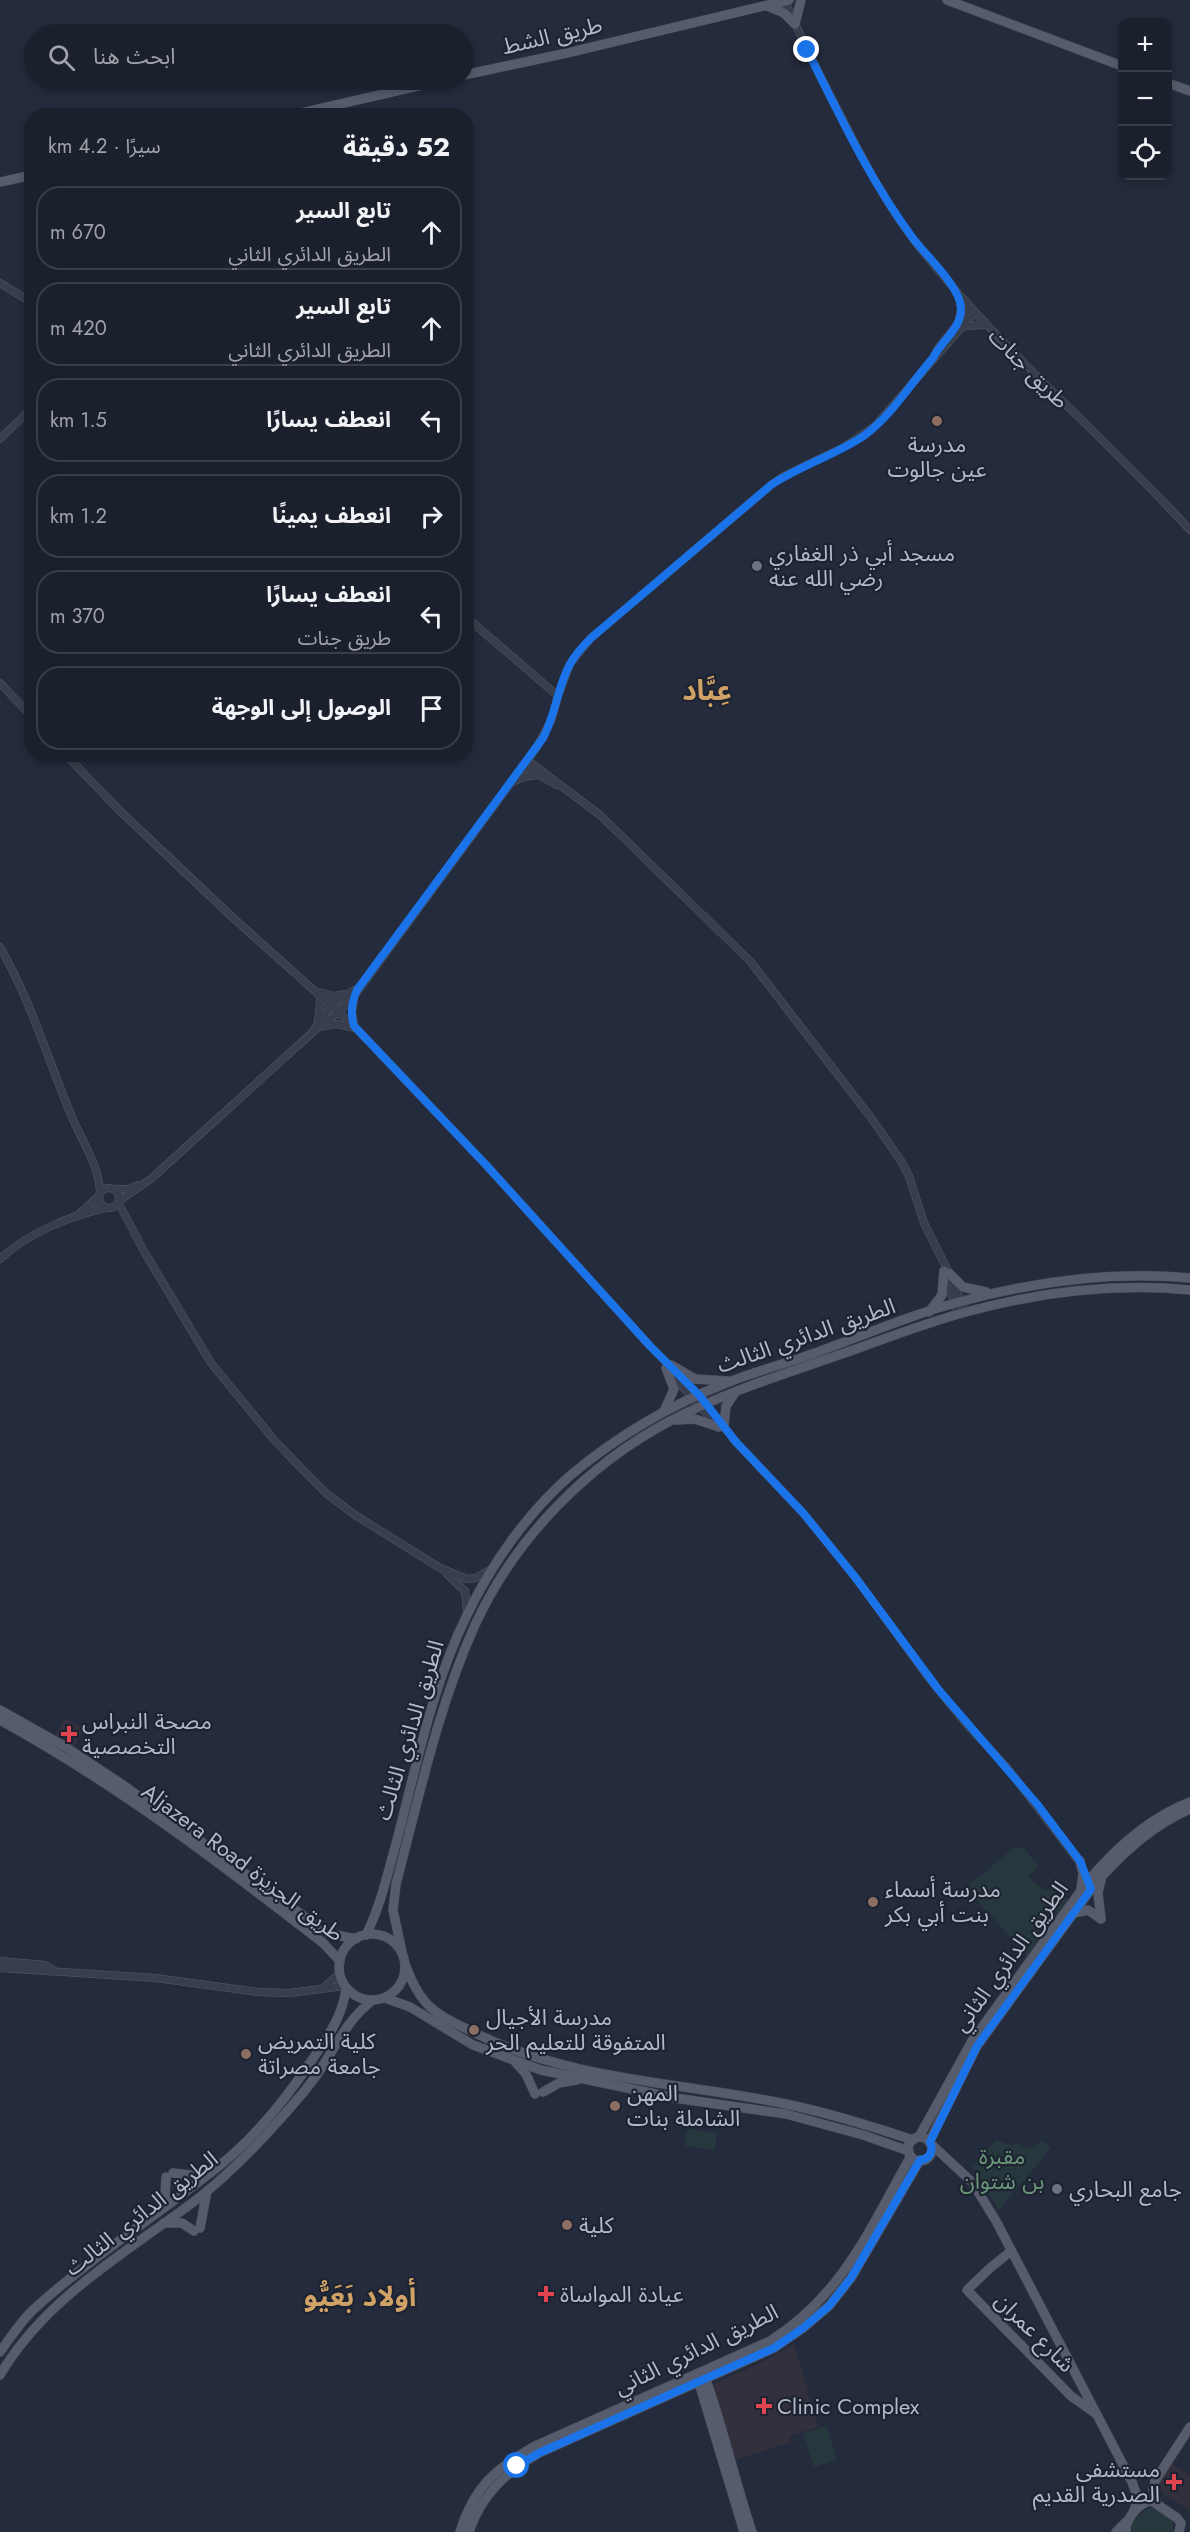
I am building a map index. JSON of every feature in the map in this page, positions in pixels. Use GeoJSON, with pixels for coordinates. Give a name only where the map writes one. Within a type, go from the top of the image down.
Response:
{"type":"FeatureCollection","features":[{"type":"Feature","properties":{"kind":"main road"},"geometry":{"type":"LineString","coordinates":[[765,6],[784,14],[795,24],[801,0]]}},
{"type":"Feature","properties":{"kind":"main road"},"geometry":{"type":"LineString","coordinates":[[947,0],[1118,64]]}},
{"type":"Feature","properties":{"kind":"main road","name":"طريق الشط"},"geometry":{"type":"LineString","coordinates":[[474,73],[787,1]]}},
{"type":"Feature","properties":{"kind":"main road"},"geometry":{"type":"LineString","coordinates":[[1172,84],[1190,91]]}},
{"type":"Feature","properties":{"kind":"main road"},"geometry":{"type":"LineString","coordinates":[[323,108],[401,90]]}},
{"type":"Feature","properties":{"kind":"main road"},"geometry":{"type":"LineString","coordinates":[[0,182],[24,177]]}},
{"type":"Feature","properties":{"kind":"main road"},"geometry":{"type":"LineString","coordinates":[[946,1272],[963,1287],[973,1291],[1000,1292]]}},
{"type":"Feature","properties":{"kind":"main road"},"geometry":{"type":"LineString","coordinates":[[928,1312],[942,1295],[946,1272]]}},
{"type":"Feature","properties":{"kind":"main road","name":"الطريق الدائري الثالث"},"geometry":{"type":"LineString","coordinates":[[366,1935],[390,1866],[432,1706],[454,1643],[494,1566],[535,1513],[572,1475],[664,1411],[695,1396],[733,1380],[958,1302],[1000,1292],[1083,1278],[1147,1276],[1190,1278]]}},
{"type":"Feature","properties":{"kind":"main road","name":"الطريق الدائري الثالث"},"geometry":{"type":"LineString","coordinates":[[402,1952],[393,1910],[396,1884],[443,1709],[476,1622],[519,1553],[562,1501],[588,1476],[614,1456],[671,1420],[703,1405],[962,1313],[1060,1292],[1137,1287],[1190,1290]]}},
{"type":"Feature","properties":{"kind":"main road"},"geometry":{"type":"LineString","coordinates":[[668,1366],[695,1379],[733,1380]]}},
{"type":"Feature","properties":{"kind":"main road"},"geometry":{"type":"LineString","coordinates":[[664,1411],[674,1389],[668,1366]]}},
{"type":"Feature","properties":{"kind":"main road"},"geometry":{"type":"LineString","coordinates":[[671,1420],[695,1419],[722,1426],[726,1406],[735,1392]]}},
{"type":"Feature","properties":{"kind":"main road","name":"Aljazera Road طريق الجزيزة"},"geometry":{"type":"LineString","coordinates":[[0,1710],[64,1746],[123,1785],[327,1933],[356,1939]]}},
{"type":"Feature","properties":{"kind":"main road","name":"Aljazera Road طريق الجزيزة"},"geometry":{"type":"LineString","coordinates":[[0,1720],[64,1755],[163,1824],[323,1943],[340,1961]]}},
{"type":"Feature","properties":{"kind":"main road","name":"الطريق الدائري الثاني"},"geometry":{"type":"LineString","coordinates":[[460,2532],[478,2491],[491,2474],[515,2457],[770,2341],[817,2304],[859,2250],[917,2156],[932,2152],[930,2143],[977,2046],[1074,1913],[1090,1885],[1101,1871],[1158,1818],[1190,1802]]}},
{"type":"Feature","properties":{"kind":"main road","name":"الطريق الدائري الثاني"},"geometry":{"type":"LineString","coordinates":[[1101,1871],[1162,1824],[1190,1809]]}},
{"type":"Feature","properties":{"kind":"main road"},"geometry":{"type":"LineString","coordinates":[[1074,1913],[1088,1910],[1101,1919],[1098,1893],[1101,1871],[1088,1870],[1080,1861]]}},
{"type":"Feature","properties":{"kind":"main road"},"geometry":{"type":"LineString","coordinates":[[1077,1896],[1083,1880],[1080,1861]]}},
{"type":"Feature","properties":{"kind":"main road","name":"الطريق الدائري الثاني"},"geometry":{"type":"LineString","coordinates":[[469,2532],[477,2511],[491,2490],[517,2466],[539,2453],[774,2348],[829,2306],[859,2266],[917,2156],[916,2138],[972,2041],[1077,1896],[1090,1885]]}},
{"type":"Feature","properties":{"kind":"main road"},"geometry":{"type":"LineString","coordinates":[[405,1964],[404,1976],[399,1987],[385,1998],[374,2000],[358,1997],[345,1987],[340,1973],[340,1961],[346,1948],[356,1939],[366,1935],[385,1937],[395,1943],[402,1952],[417,1993],[434,2010],[513,2050],[571,2067],[784,2103],[930,2143],[972,2182],[981,2194],[1132,2482],[1138,2499],[1126,2532]]}},
{"type":"Feature","properties":{"kind":"main road","name":"الطريق الدائري الثالث"},"geometry":{"type":"LineString","coordinates":[[0,2352],[32,2310],[217,2168],[267,2117],[307,2067],[337,2021],[344,2004],[345,1987]]}},
{"type":"Feature","properties":{"kind":"main road"},"geometry":{"type":"LineString","coordinates":[[385,1998],[410,2007],[473,2045],[515,2061],[586,2080],[675,2098],[786,2114],[863,2135],[917,2156],[954,2166]]}},
{"type":"Feature","properties":{"kind":"main road","name":"الطريق الدائري الثالث"},"geometry":{"type":"LineString","coordinates":[[0,2375],[18,2347],[59,2302],[207,2191],[267,2135],[317,2075],[348,2024],[358,2012],[374,2000]]}},
{"type":"Feature","properties":{"kind":"main road"},"geometry":{"type":"LineString","coordinates":[[515,2061],[539,2093],[559,2083],[586,2080]]}},
{"type":"Feature","properties":{"kind":"main road"},"geometry":{"type":"LineString","coordinates":[[156,2213],[165,2198],[169,2175],[200,2175],[217,2168]]}},
{"type":"Feature","properties":{"kind":"main road"},"geometry":{"type":"LineString","coordinates":[[161,2224],[182,2223],[197,2229],[207,2191]]}},
{"type":"Feature","properties":{"kind":"main road","name":"شارع عمران"},"geometry":{"type":"LineString","coordinates":[[1011,2251],[967,2290],[1077,2400],[1097,2414]]}},
{"type":"Feature","properties":{"kind":"main road"},"geometry":{"type":"LineString","coordinates":[[702,2381],[744,2532]]}},
{"type":"Feature","properties":{"kind":"main road"},"geometry":{"type":"LineString","coordinates":[[702,2381],[722,2424],[728,2453],[752,2532]]}},
{"type":"Feature","properties":{"kind":"main road"},"geometry":{"type":"LineString","coordinates":[[1154,2502],[1155,2481],[1190,2427]]}},
{"type":"Feature","properties":{"kind":"main road"},"geometry":{"type":"LineString","coordinates":[[1132,2482],[1180,2521],[1179,2532]]}},
{"type":"Feature","properties":{"kind":"main road"},"geometry":{"type":"LineString","coordinates":[[1116,2532],[1143,2503],[1154,2502]]}},
{"type":"Feature","properties":{"kind":"street","name":"طريق جنات"},"geometry":{"type":"LineString","coordinates":[[787,1],[795,24],[884,198],[920,248],[972,311],[1190,530]]}},
{"type":"Feature","properties":{"kind":"street"},"geometry":{"type":"LineString","coordinates":[[0,283],[24,298]]}},
{"type":"Feature","properties":{"kind":"street"},"geometry":{"type":"LineString","coordinates":[[958,294],[961,324]]}},
{"type":"Feature","properties":{"kind":"street"},"geometry":{"type":"LineString","coordinates":[[0,1259],[21,1241],[76,1217],[115,1206],[152,1178],[354,992],[535,750],[552,719],[570,664],[591,638],[608,621],[771,485],[865,435],[933,358],[943,351],[972,311]]}},
{"type":"Feature","properties":{"kind":"street"},"geometry":{"type":"LineString","coordinates":[[961,324],[986,325]]}},
{"type":"Feature","properties":{"kind":"street"},"geometry":{"type":"LineString","coordinates":[[0,440],[24,416]]}},
{"type":"Feature","properties":{"kind":"street"},"geometry":{"type":"LineString","coordinates":[[474,624],[558,696]]}},
{"type":"Feature","properties":{"kind":"street"},"geometry":{"type":"LineString","coordinates":[[0,683],[24,708]]}},
{"type":"Feature","properties":{"kind":"street"},"geometry":{"type":"LineString","coordinates":[[535,750],[539,772]]}},
{"type":"Feature","properties":{"kind":"street"},"geometry":{"type":"LineString","coordinates":[[73,762],[119,810],[231,916],[355,1027],[487,1166],[804,1514],[855,1577],[938,1689],[1005,1765],[1080,1861],[1090,1885]]}},
{"type":"Feature","properties":{"kind":"street"},"geometry":{"type":"LineString","coordinates":[[525,763],[600,816],[750,961],[872,1119],[897,1155],[909,1176],[924,1223],[962,1313]]}},
{"type":"Feature","properties":{"kind":"street"},"geometry":{"type":"LineString","coordinates":[[510,783],[539,772]]}},
{"type":"Feature","properties":{"kind":"street"},"geometry":{"type":"LineString","coordinates":[[0,947],[20,984],[71,1115],[99,1175],[119,1194],[118,1202],[128,1223],[211,1363],[275,1441],[327,1494],[440,1568],[465,1592],[468,1603],[467,1615]]}},
{"type":"Feature","properties":{"kind":"street"},"geometry":{"type":"LineString","coordinates":[[319,993],[334,996],[354,992]]}},
{"type":"Feature","properties":{"kind":"street"},"geometry":{"type":"LineString","coordinates":[[354,992],[352,1008],[355,1027]]}},
{"type":"Feature","properties":{"kind":"street"},"geometry":{"type":"LineString","coordinates":[[319,993],[320,1025]]}},
{"type":"Feature","properties":{"kind":"street"},"geometry":{"type":"LineString","coordinates":[[320,1025],[336,1024],[355,1027]]}},
{"type":"Feature","properties":{"kind":"street"},"geometry":{"type":"LineString","coordinates":[[99,1175],[100,1203],[128,1223]]}},
{"type":"Feature","properties":{"kind":"street"},"geometry":{"type":"LineString","coordinates":[[76,1217],[103,1190],[128,1189],[152,1178]]}},
{"type":"Feature","properties":{"kind":"street"},"geometry":{"type":"LineString","coordinates":[[440,1568],[472,1579],[483,1575],[494,1566]]}},
{"type":"Feature","properties":{"kind":"street"},"geometry":{"type":"LineString","coordinates":[[0,1961],[45,1965],[52,1970]]}},
{"type":"Feature","properties":{"kind":"street"},"geometry":{"type":"LineString","coordinates":[[0,1968],[156,1978],[258,1992],[289,1993],[345,1987]]}},
{"type":"Feature","properties":{"kind":"street"},"geometry":{"type":"LineString","coordinates":[[322,1989],[340,1973]]}},
{"type":"Feature","properties":{"kind":"shaded area","name":"مصحة النبراس التخصصية"},"geometry":{"type":"Polygon","coordinates":[[[65,1718],[84,1729],[72,1749],[53,1739],[65,1718]]]}},
{"type":"Feature","properties":{"kind":"shaded area","name":"Clinic Complex"},"geometry":{"type":"Polygon","coordinates":[[[794,2344],[818,2427],[789,2436],[791,2442],[735,2460],[710,2386],[765,2361],[794,2344]]]}},
{"type":"Feature","properties":{"kind":"shaded area","name":"مستشفى الصدرية القديم"},"geometry":{"type":"Polygon","coordinates":[[[1171,2463],[1190,2476],[1190,2511],[1155,2488],[1171,2463]]]}},
{"type":"Feature","properties":{"kind":"green space"},"geometry":{"type":"Polygon","coordinates":[[[1015,1847],[1024,1848],[1039,1866],[1028,1876],[1041,1888],[1062,1893],[1070,1902],[1028,1958],[979,1902],[974,1901],[962,1891],[1015,1847]]]}},
{"type":"Feature","properties":{"kind":"green space"},"geometry":{"type":"Polygon","coordinates":[[[687,2129],[717,2133],[715,2150],[684,2146],[687,2129]]]}},
{"type":"Feature","properties":{"kind":"green space","name":"مقبرة بن شتوان"},"geometry":{"type":"Polygon","coordinates":[[[996,2140],[1013,2146],[1016,2143],[1029,2148],[1043,2141],[1051,2148],[999,2210],[971,2167],[996,2140]]]}},
{"type":"Feature","properties":{"kind":"green space"},"geometry":{"type":"Polygon","coordinates":[[[827,2426],[837,2460],[814,2467],[803,2433],[827,2426]]]}},
{"type":"Feature","properties":{"kind":"green space"},"geometry":{"type":"Polygon","coordinates":[[[1153,2508],[1173,2522],[1174,2532],[1133,2532],[1130,2530],[1130,2525],[1137,2517],[1153,2508]]]}},
{"type":"Feature","properties":{"kind":"place","name":"مدرسة عين جالوت"},"geometry":{"type":"Point","coordinates":[937,421]}},
{"type":"Feature","properties":{"kind":"place","name":"مسجد أبي ذر الغفاري رضي الله عنه"},"geometry":{"type":"Point","coordinates":[757,566]}},
{"type":"Feature","properties":{"kind":"place","name":"مصحة النبراس التخصصية"},"geometry":{"type":"Point","coordinates":[69,1734]}},
{"type":"Feature","properties":{"kind":"place","name":"مدرسة أسماء بنت أبي بكر"},"geometry":{"type":"Point","coordinates":[873,1902]}},
{"type":"Feature","properties":{"kind":"place","name":"مدرسة الأجيال المتفوقة للتعليم الحر"},"geometry":{"type":"Point","coordinates":[474,2030]}},
{"type":"Feature","properties":{"kind":"place","name":"كلية التمريض جامعة مصراتة"},"geometry":{"type":"Point","coordinates":[246,2054]}},
{"type":"Feature","properties":{"kind":"place","name":"المهن الشاملة بنات"},"geometry":{"type":"Point","coordinates":[615,2106]}},
{"type":"Feature","properties":{"kind":"place","name":"جامع البحاري"},"geometry":{"type":"Point","coordinates":[1057,2189]}},
{"type":"Feature","properties":{"kind":"place","name":"كلية"},"geometry":{"type":"Point","coordinates":[567,2225]}},
{"type":"Feature","properties":{"kind":"place","name":"عيادة المواساة"},"geometry":{"type":"Point","coordinates":[546,2294]}},
{"type":"Feature","properties":{"kind":"place","name":"Clinic Complex"},"geometry":{"type":"Point","coordinates":[764,2406]}},
{"type":"Feature","properties":{"kind":"place","name":"مستشفى الصدرية القديم"},"geometry":{"type":"Point","coordinates":[1174,2482]}},
{"type":"Feature","properties":{"kind":"district","name":"عِبَّاد"},"geometry":{"type":"Point","coordinates":[707,690]}},
{"type":"Feature","properties":{"kind":"district","name":"أولاد بَعَيُّو"},"geometry":{"type":"Point","coordinates":[360,2296]}},
{"type":"Feature","properties":{"kind":"route"},"geometry":{"type":"LineString","coordinates":[[517,2466],[539,2453],[774,2348],[829,2306],[859,2266],[920,2160],[925,2160],[932,2152],[930,2142],[939,2119],[977,2046],[1091,1889],[1080,1861],[1037,1804],[938,1689],[855,1577],[804,1514],[736,1442],[699,1395],[650,1346],[487,1166],[354,1026],[352,1017],[357,990],[543,738],[552,719],[565,674],[577,653],[608,621],[648,590],[771,485],[785,475],[865,435],[907,390],[959,323],[961,308],[958,294],[920,248],[884,198],[807,50]]}}]}
